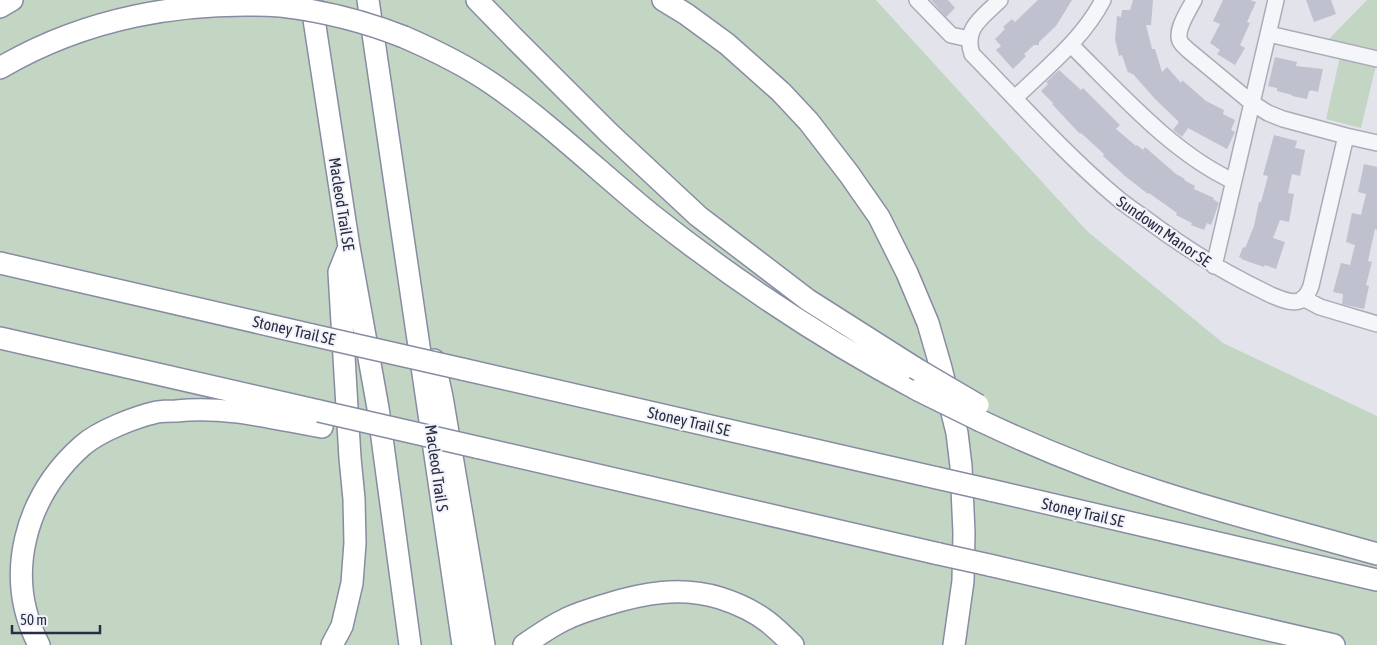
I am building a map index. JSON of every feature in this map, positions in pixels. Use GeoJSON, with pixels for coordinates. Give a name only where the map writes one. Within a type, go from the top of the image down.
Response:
{"type":"FeatureCollection","features":[{"type":"Feature","properties":{"kind":"highway"},"geometry":{"type":"LineString","coordinates":[[0,7],[12,0]]}},
{"type":"Feature","properties":{"kind":"highway","name":"Macleod Trail SE"},"geometry":{"type":"LineString","coordinates":[[311,0],[349,247],[378,408],[410,645]]}},
{"type":"Feature","properties":{"kind":"highway"},"geometry":{"type":"LineString","coordinates":[[368,0],[411,290],[428,333],[442,396],[484,645]]}},
{"type":"Feature","properties":{"kind":"highway"},"geometry":{"type":"LineString","coordinates":[[477,0],[610,134],[698,216],[808,300],[915,368],[980,413]]}},
{"type":"Feature","properties":{"kind":"highway"},"geometry":{"type":"LineString","coordinates":[[663,0],[727,44],[781,92],[809,122],[879,217],[908,273],[928,323],[957,433],[964,533],[963,581],[954,645]]}},
{"type":"Feature","properties":{"kind":"highway"},"geometry":{"type":"LineString","coordinates":[[0,68],[66,35],[106,22],[136,14],[214,4],[281,6],[331,14],[404,37],[445,56],[490,82],[721,268],[804,324],[918,390],[1013,424],[1108,469],[1134,484],[1377,554]]}},
{"type":"Feature","properties":{"kind":"highway"},"geometry":{"type":"LineString","coordinates":[[332,645],[342,626],[352,583],[355,543],[354,499],[339,272],[349,247]]}},
{"type":"Feature","properties":{"kind":"highway","name":"Stoney Trail SE"},"geometry":{"type":"LineString","coordinates":[[0,263],[1377,580]]}},
{"type":"Feature","properties":{"kind":"highway","name":"Macleod Trail S"},"geometry":{"type":"LineString","coordinates":[[411,290],[462,645]]}},
{"type":"Feature","properties":{"kind":"highway"},"geometry":{"type":"LineString","coordinates":[[0,338],[320,419]]}},
{"type":"Feature","properties":{"kind":"highway"},"geometry":{"type":"LineString","coordinates":[[38,645],[23,601],[22,575],[23,550],[31,519],[44,492],[62,467],[83,445],[108,430],[157,412],[197,409],[320,419],[444,440],[1334,645]]}},
{"type":"Feature","properties":{"kind":"highway"},"geometry":{"type":"LineString","coordinates":[[524,645],[565,620],[585,611],[628,597],[649,593],[673,592],[696,592],[721,598],[766,621],[793,645]]}},
{"type":"Feature","properties":{"kind":"street"},"geometry":{"type":"LineString","coordinates":[[917,0],[951,35],[969,39],[975,25],[1000,0]]}},
{"type":"Feature","properties":{"kind":"street"},"geometry":{"type":"LineString","coordinates":[[1015,98],[1071,45],[1090,21],[1103,0]]}},
{"type":"Feature","properties":{"kind":"street"},"geometry":{"type":"LineString","coordinates":[[1194,0],[1181,25],[1180,41],[1188,50],[1252,103],[1283,119],[1377,143]]}},
{"type":"Feature","properties":{"kind":"street"},"geometry":{"type":"LineString","coordinates":[[1214,266],[1276,0]]}},
{"type":"Feature","properties":{"kind":"street"},"geometry":{"type":"LineString","coordinates":[[1268,34],[1377,60]]}},
{"type":"Feature","properties":{"kind":"street","name":"Sundown Manor SE"},"geometry":{"type":"LineString","coordinates":[[969,39],[972,54],[1063,149],[1115,197],[1161,231],[1214,266],[1288,302],[1298,301],[1303,298]]}},
{"type":"Feature","properties":{"kind":"street"},"geometry":{"type":"LineString","coordinates":[[1071,45],[1150,123],[1194,159],[1214,172],[1234,181]]}},
{"type":"Feature","properties":{"kind":"street"},"geometry":{"type":"LineString","coordinates":[[1346,136],[1310,290],[1303,298],[1320,307],[1377,324]]}},
{"type":"Feature","properties":{"kind":"green space"},"geometry":{"type":"Polygon","coordinates":[[[0,0],[876,0],[1087,231],[1223,343],[1377,416],[1377,645],[0,645],[0,0]]]}},
{"type":"Feature","properties":{"kind":"green space"},"geometry":{"type":"Polygon","coordinates":[[[1367,0],[1377,0],[1377,56],[1328,40],[1367,0]]]}},
{"type":"Feature","properties":{"kind":"green space"},"geometry":{"type":"Polygon","coordinates":[[[1340,57],[1376,65],[1361,128],[1326,119],[1340,57]]]}},
{"type":"Feature","properties":{"kind":"building"},"geometry":{"type":"Polygon","coordinates":[[[931,0],[948,0],[955,8],[946,17],[931,0]]]}},
{"type":"Feature","properties":{"kind":"building"},"geometry":{"type":"Polygon","coordinates":[[[1038,0],[1072,0],[1056,26],[1039,42],[1039,45],[1034,45],[1024,54],[1026,56],[1013,69],[996,50],[1001,46],[995,39],[1005,29],[1003,27],[1012,19],[1015,22],[1038,0]]]}},
{"type":"Feature","properties":{"kind":"building"},"geometry":{"type":"Polygon","coordinates":[[[1133,0],[1153,0],[1151,25],[1146,25],[1152,49],[1155,49],[1162,72],[1167,67],[1181,83],[1182,80],[1206,101],[1224,110],[1223,114],[1235,120],[1231,130],[1235,132],[1227,149],[1188,128],[1182,137],[1173,130],[1179,122],[1133,74],[1128,73],[1122,55],[1119,56],[1115,39],[1117,16],[1121,17],[1122,10],[1130,10],[1133,0]]]}},
{"type":"Feature","properties":{"kind":"building"},"geometry":{"type":"Polygon","coordinates":[[[1223,0],[1250,0],[1256,2],[1247,22],[1250,23],[1240,45],[1245,48],[1235,65],[1217,54],[1220,50],[1210,43],[1220,24],[1213,21],[1223,0]]]}},
{"type":"Feature","properties":{"kind":"building"},"geometry":{"type":"Polygon","coordinates":[[[1306,0],[1331,0],[1336,14],[1314,22],[1306,0]]]}},
{"type":"Feature","properties":{"kind":"building"},"geometry":{"type":"Polygon","coordinates":[[[1275,57],[1297,62],[1296,66],[1323,69],[1318,92],[1309,91],[1307,99],[1277,91],[1277,88],[1268,86],[1275,57]]]}},
{"type":"Feature","properties":{"kind":"building"},"geometry":{"type":"Polygon","coordinates":[[[1059,70],[1081,90],[1083,88],[1120,125],[1116,129],[1136,146],[1143,150],[1145,147],[1176,174],[1195,186],[1194,189],[1214,198],[1219,203],[1211,225],[1207,223],[1204,230],[1191,225],[1192,223],[1176,215],[1177,213],[1125,176],[1103,156],[1104,154],[1080,134],[1041,91],[1048,84],[1046,82],[1059,70]]]}},
{"type":"Feature","properties":{"kind":"building"},"geometry":{"type":"Polygon","coordinates":[[[1274,135],[1297,141],[1295,148],[1305,150],[1300,176],[1292,174],[1288,193],[1294,194],[1289,222],[1280,220],[1273,238],[1285,242],[1276,269],[1265,265],[1264,267],[1239,257],[1243,247],[1245,248],[1246,246],[1254,226],[1259,202],[1261,202],[1268,176],[1263,175],[1274,135]]]}},
{"type":"Feature","properties":{"kind":"building"},"geometry":{"type":"Polygon","coordinates":[[[1364,164],[1377,167],[1377,230],[1375,229],[1368,261],[1372,262],[1366,285],[1369,286],[1364,309],[1342,304],[1343,294],[1333,292],[1341,263],[1350,265],[1355,245],[1346,242],[1352,213],[1361,215],[1366,194],[1358,192],[1364,164]]]}}]}
